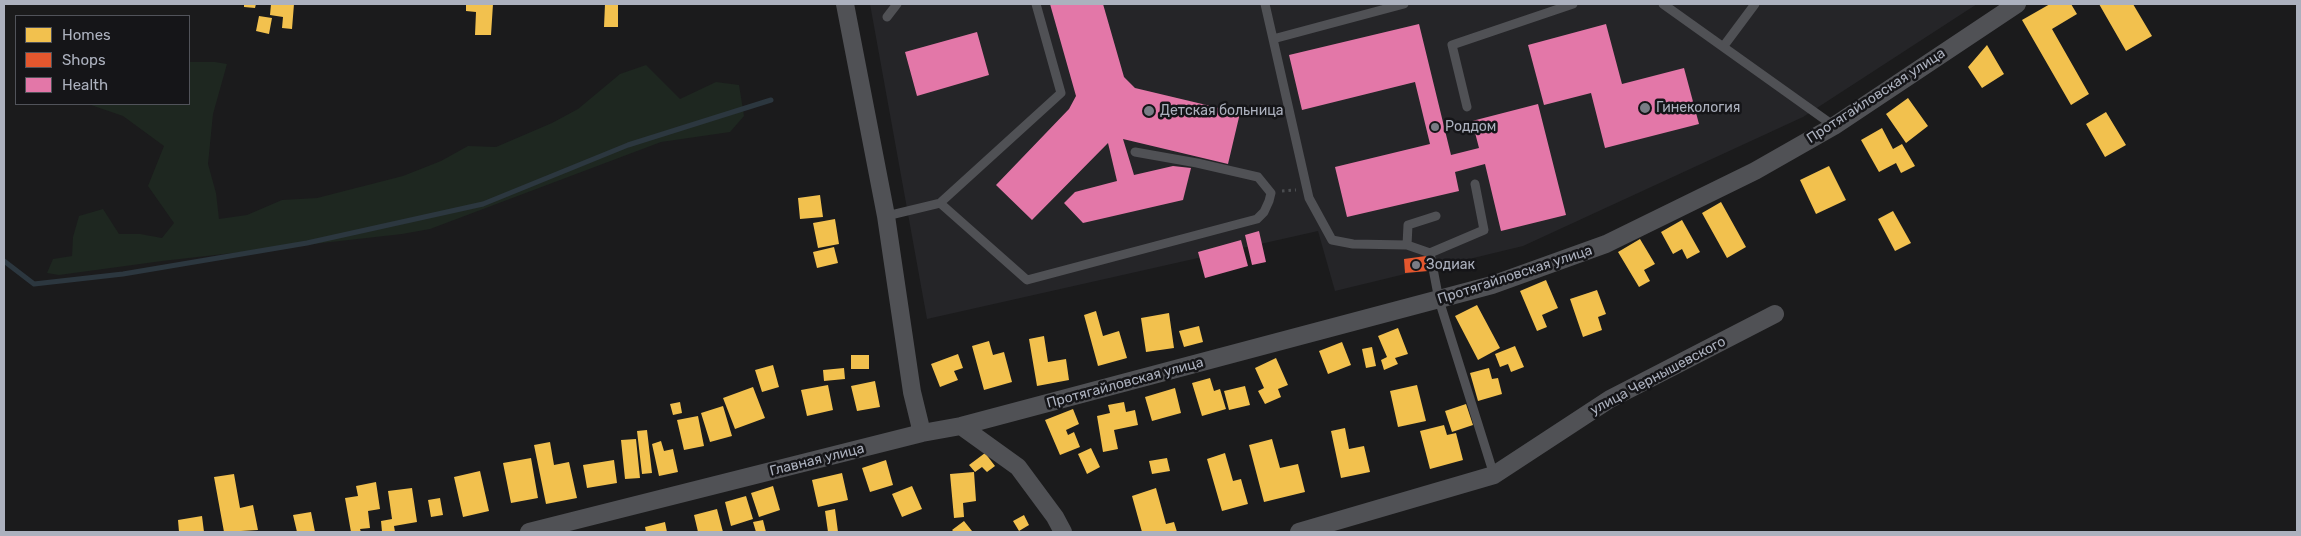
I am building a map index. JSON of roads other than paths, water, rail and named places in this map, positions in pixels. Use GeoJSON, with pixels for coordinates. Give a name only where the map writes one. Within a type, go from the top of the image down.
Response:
{"type":"FeatureCollection","features":[{"type":"Feature","properties":{"kind":"street"},"geometry":{"type":"LineString","coordinates":[[845,4],[886,216],[912,392],[922,433]]}},
{"type":"Feature","properties":{"kind":"street","name":"Протягайловская улица"},"geometry":{"type":"LineString","coordinates":[[962,426],[1439,300],[1492,285],[1606,244],[1755,170],[1834,126],[2018,4]]}},
{"type":"Feature","properties":{"kind":"street","name":"улица Чернышевского"},"geometry":{"type":"LineString","coordinates":[[1299,532],[1494,475],[1610,399],[1775,314]]}},
{"type":"Feature","properties":{"kind":"street"},"geometry":{"type":"LineString","coordinates":[[962,426],[1018,467],[1063,532]]}},
{"type":"Feature","properties":{"kind":"street","name":"Главная улица"},"geometry":{"type":"LineString","coordinates":[[529,532],[922,433],[962,426]]}},
{"type":"Feature","properties":{"kind":"lane"},"geometry":{"type":"LineString","coordinates":[[887,17],[898,4]]}},
{"type":"Feature","properties":{"kind":"lane"},"geometry":{"type":"LineString","coordinates":[[886,216],[940,203],[1061,93],[1036,4]]}},
{"type":"Feature","properties":{"kind":"lane"},"geometry":{"type":"LineString","coordinates":[[1266,4],[1309,198],[1332,240],[1353,244],[1407,245],[1430,253],[1484,230],[1475,184]]}},
{"type":"Feature","properties":{"kind":"lane"},"geometry":{"type":"LineString","coordinates":[[1273,39],[1404,4]]}},
{"type":"Feature","properties":{"kind":"lane"},"geometry":{"type":"LineString","coordinates":[[1467,106],[1452,45],[1573,4]]}},
{"type":"Feature","properties":{"kind":"lane"},"geometry":{"type":"LineString","coordinates":[[1663,4],[1834,126]]}},
{"type":"Feature","properties":{"kind":"lane"},"geometry":{"type":"LineString","coordinates":[[1723,47],[1755,4]]}},
{"type":"Feature","properties":{"kind":"lane"},"geometry":{"type":"LineString","coordinates":[[940,203],[1027,280],[1256,219],[1264,212],[1270,201],[1271,193],[1258,177],[1197,163],[1135,152]]}},
{"type":"Feature","properties":{"kind":"lane"},"geometry":{"type":"LineString","coordinates":[[1407,245],[1408,225],[1436,216]]}},
{"type":"Feature","properties":{"kind":"lane"},"geometry":{"type":"LineString","coordinates":[[1430,253],[1439,300],[1494,475]]}},
{"type":"Feature","properties":{"kind":"waterway"},"geometry":{"type":"LineString","coordinates":[[4,261],[34,284],[123,274],[307,243],[483,204],[628,145],[771,100]]}},
{"type":"Feature","properties":{"kind":"place","name":"Гинекология"},"geometry":{"type":"Point","coordinates":[1645,108]}},
{"type":"Feature","properties":{"kind":"place","name":"Детская больница"},"geometry":{"type":"Point","coordinates":[1149,111]}},
{"type":"Feature","properties":{"kind":"place","name":"Роддом"},"geometry":{"type":"Point","coordinates":[1435,127]}},
{"type":"Feature","properties":{"kind":"place","name":"Зодиак"},"geometry":{"type":"Point","coordinates":[1416,265]}}]}
